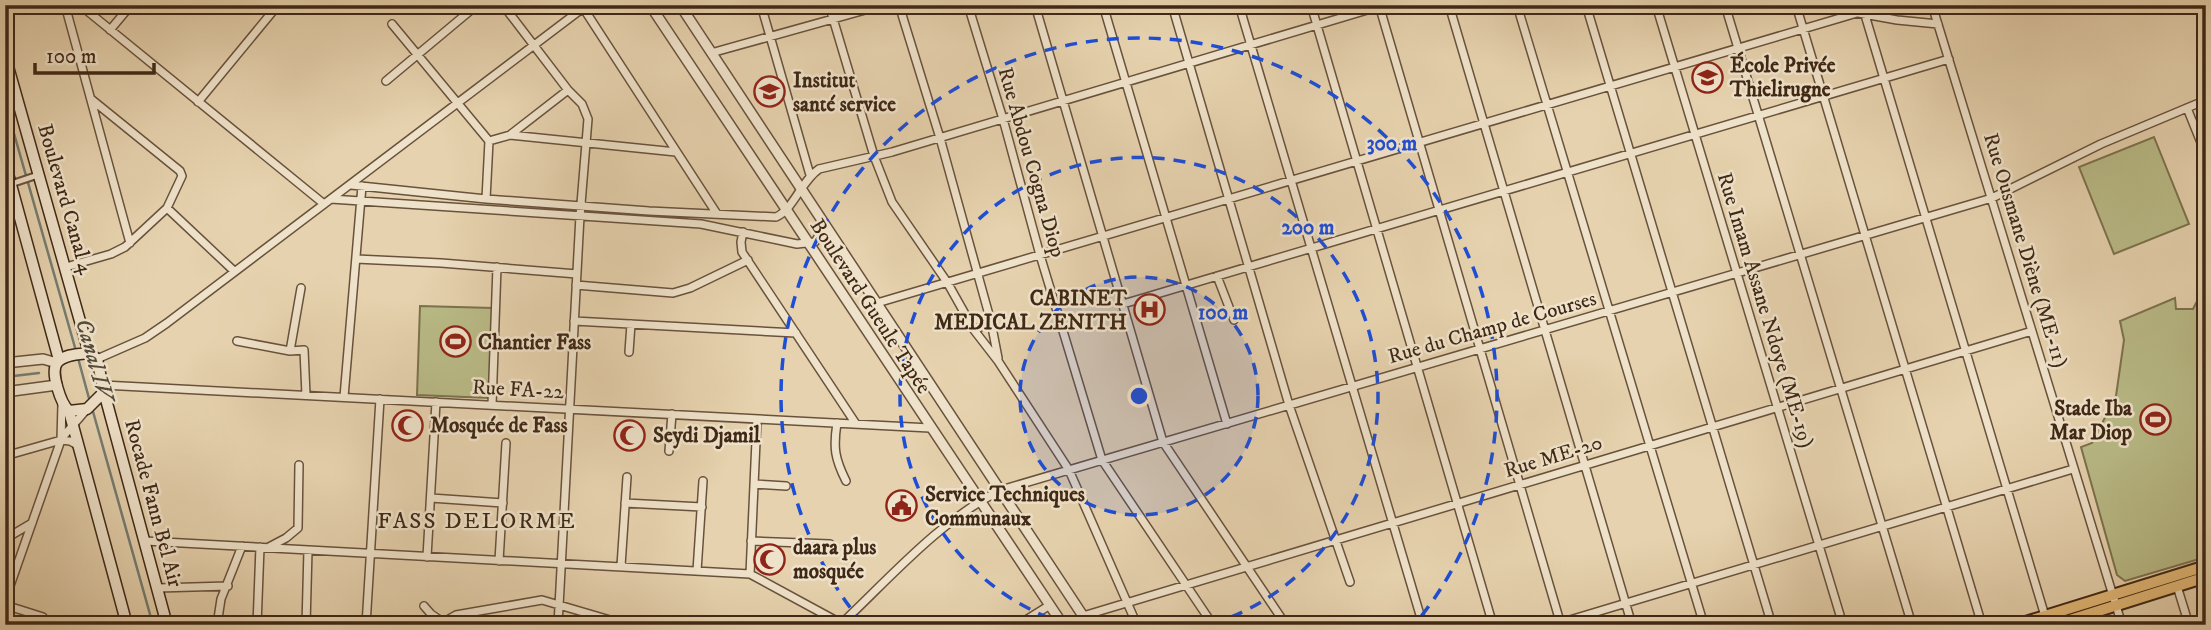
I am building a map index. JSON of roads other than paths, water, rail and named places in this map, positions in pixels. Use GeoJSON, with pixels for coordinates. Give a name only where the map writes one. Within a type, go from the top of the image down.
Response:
{"type":"FeatureCollection","features":[{"type":"Feature","properties":{"kind":"main road","name":"Boulevard Canal 4"},"geometry":{"type":"LineString","coordinates":[[5,56],[93,356]]}},
{"type":"Feature","properties":{"kind":"main road"},"geometry":{"type":"LineString","coordinates":[[5,163],[58,361]]}},
{"type":"Feature","properties":{"kind":"main road"},"geometry":{"type":"LineString","coordinates":[[66,407],[87,409],[103,388],[93,356],[66,356],[58,361],[54,370],[57,386],[80,447],[127,625]]}},
{"type":"Feature","properties":{"kind":"main road","name":"Rocade Fann Bel Air"},"geometry":{"type":"LineString","coordinates":[[103,388],[167,625]]}},
{"type":"Feature","properties":{"kind":"main road"},"geometry":{"type":"LineString","coordinates":[[2054,625],[2206,566]]}},
{"type":"Feature","properties":{"kind":"main road"},"geometry":{"type":"LineString","coordinates":[[2016,625],[2206,577]]}},
{"type":"Feature","properties":{"kind":"street"},"geometry":{"type":"LineString","coordinates":[[65,5],[130,243]]}},
{"type":"Feature","properties":{"kind":"street"},"geometry":{"type":"LineString","coordinates":[[80,5],[324,204]]}},
{"type":"Feature","properties":{"kind":"street"},"geometry":{"type":"LineString","coordinates":[[110,30],[131,5]]}},
{"type":"Feature","properties":{"kind":"street"},"geometry":{"type":"LineString","coordinates":[[386,81],[477,5]]}},
{"type":"Feature","properties":{"kind":"street"},"geometry":{"type":"LineString","coordinates":[[503,5],[586,111],[558,625]]}},
{"type":"Feature","properties":{"kind":"street","name":"Boulevard Gueule Tapée"},"geometry":{"type":"LineString","coordinates":[[650,5],[1063,625]]}},
{"type":"Feature","properties":{"kind":"street","name":"Boulevard Gueule Tapée"},"geometry":{"type":"LineString","coordinates":[[680,5],[1090,625]]}},
{"type":"Feature","properties":{"kind":"street"},"geometry":{"type":"LineString","coordinates":[[761,5],[810,175]]}},
{"type":"Feature","properties":{"kind":"street"},"geometry":{"type":"LineString","coordinates":[[830,5],[874,156],[892,202],[947,282],[974,330],[998,360],[1069,470],[1138,625]]}},
{"type":"Feature","properties":{"kind":"street"},"geometry":{"type":"LineString","coordinates":[[711,53],[883,5]]}},
{"type":"Feature","properties":{"kind":"street"},"geometry":{"type":"LineString","coordinates":[[899,5],[940,138],[991,322],[998,360]]}},
{"type":"Feature","properties":{"kind":"street","name":"Rue Abdou Cogna Diop"},"geometry":{"type":"LineString","coordinates":[[968,5],[1102,460],[1213,625]]}},
{"type":"Feature","properties":{"kind":"street"},"geometry":{"type":"LineString","coordinates":[[1035,5],[1163,442],[1286,625]]}},
{"type":"Feature","properties":{"kind":"street"},"geometry":{"type":"LineString","coordinates":[[1103,5],[1227,424]]}},
{"type":"Feature","properties":{"kind":"street"},"geometry":{"type":"LineString","coordinates":[[1172,5],[1289,405],[1350,582]]}},
{"type":"Feature","properties":{"kind":"street"},"geometry":{"type":"LineString","coordinates":[[1239,5],[1423,625]]}},
{"type":"Feature","properties":{"kind":"street"},"geometry":{"type":"LineString","coordinates":[[1311,5],[1493,625]]}},
{"type":"Feature","properties":{"kind":"street"},"geometry":{"type":"LineString","coordinates":[[1449,5],[1632,625]]}},
{"type":"Feature","properties":{"kind":"street"},"geometry":{"type":"LineString","coordinates":[[1517,5],[1704,625]]}},
{"type":"Feature","properties":{"kind":"street"},"geometry":{"type":"LineString","coordinates":[[1586,5],[1771,622]]}},
{"type":"Feature","properties":{"kind":"street","name":"Rue Imam Assane Ndoye (ME-19)"},"geometry":{"type":"LineString","coordinates":[[1656,5],[1843,625]]}},
{"type":"Feature","properties":{"kind":"street"},"geometry":{"type":"LineString","coordinates":[[1725,5],[1912,625]]}},
{"type":"Feature","properties":{"kind":"street"},"geometry":{"type":"LineString","coordinates":[[1796,5],[1982,625]]}},
{"type":"Feature","properties":{"kind":"street"},"geometry":{"type":"LineString","coordinates":[[1814,5],[1923,24],[1938,24]]}},
{"type":"Feature","properties":{"kind":"street","name":"Rue Ousmane Diène (ME-11)"},"geometry":{"type":"LineString","coordinates":[[1933,5],[2122,625]]}},
{"type":"Feature","properties":{"kind":"street"},"geometry":{"type":"LineString","coordinates":[[198,102],[275,6]]}},
{"type":"Feature","properties":{"kind":"street"},"geometry":{"type":"LineString","coordinates":[[93,356],[121,349],[145,338],[167,323],[534,47],[584,6],[716,214]]}},
{"type":"Feature","properties":{"kind":"street"},"geometry":{"type":"LineString","coordinates":[[351,185],[486,199],[770,218],[782,215],[810,175],[819,169],[940,138],[1381,6],[1558,624],[2073,469]]}},
{"type":"Feature","properties":{"kind":"street"},"geometry":{"type":"LineString","coordinates":[[877,303],[1861,14]]}},
{"type":"Feature","properties":{"kind":"street"},"geometry":{"type":"LineString","coordinates":[[1861,14],[1884,78],[2045,616]]}},
{"type":"Feature","properties":{"kind":"street"},"geometry":{"type":"LineString","coordinates":[[392,24],[489,141],[486,199]]}},
{"type":"Feature","properties":{"kind":"street"},"geometry":{"type":"LineString","coordinates":[[1123,304],[1949,59]]}},
{"type":"Feature","properties":{"kind":"street"},"geometry":{"type":"LineString","coordinates":[[489,141],[510,135],[568,90]]}},
{"type":"Feature","properties":{"kind":"street"},"geometry":{"type":"LineString","coordinates":[[66,267],[111,254],[130,243],[167,208],[182,173],[91,99]]}},
{"type":"Feature","properties":{"kind":"street","name":"Rue du Champ de Courses"},"geometry":{"type":"LineString","coordinates":[[842,624],[919,550],[980,501],[1001,490],[1992,198],[2102,144],[2206,100]]}},
{"type":"Feature","properties":{"kind":"street"},"geometry":{"type":"LineString","coordinates":[[2187,108],[2206,155]]}},
{"type":"Feature","properties":{"kind":"street"},"geometry":{"type":"LineString","coordinates":[[510,135],[585,145],[676,152]]}},
{"type":"Feature","properties":{"kind":"street"},"geometry":{"type":"LineString","coordinates":[[11,184],[39,175]]}},
{"type":"Feature","properties":{"kind":"street"},"geometry":{"type":"LineString","coordinates":[[344,397],[362,186]]}},
{"type":"Feature","properties":{"kind":"street"},"geometry":{"type":"LineString","coordinates":[[331,199],[701,225],[809,244],[819,236],[823,221]]}},
{"type":"Feature","properties":{"kind":"street"},"geometry":{"type":"LineString","coordinates":[[167,208],[234,271]]}},
{"type":"Feature","properties":{"kind":"street"},"geometry":{"type":"LineString","coordinates":[[743,232],[741,248],[748,260],[856,424]]}},
{"type":"Feature","properties":{"kind":"street"},"geometry":{"type":"LineString","coordinates":[[356,259],[577,274]]}},
{"type":"Feature","properties":{"kind":"street"},"geometry":{"type":"LineString","coordinates":[[576,285],[673,293],[690,288],[748,260]]}},
{"type":"Feature","properties":{"kind":"street"},"geometry":{"type":"LineString","coordinates":[[492,405],[497,267]]}},
{"type":"Feature","properties":{"kind":"street"},"geometry":{"type":"LineString","coordinates":[[1217,276],[1234,320]]}},
{"type":"Feature","properties":{"kind":"street"},"geometry":{"type":"LineString","coordinates":[[290,351],[301,288]]}},
{"type":"Feature","properties":{"kind":"street"},"geometry":{"type":"LineString","coordinates":[[574,321],[796,333]]}},
{"type":"Feature","properties":{"kind":"street"},"geometry":{"type":"LineString","coordinates":[[974,330],[991,322]]}},
{"type":"Feature","properties":{"kind":"street"},"geometry":{"type":"LineString","coordinates":[[629,352],[631,324]]}},
{"type":"Feature","properties":{"kind":"street","name":"Rue ME-20"},"geometry":{"type":"LineString","coordinates":[[1083,615],[2032,331]]}},
{"type":"Feature","properties":{"kind":"street"},"geometry":{"type":"LineString","coordinates":[[237,341],[290,351],[304,350],[306,395]]}},
{"type":"Feature","properties":{"kind":"street"},"geometry":{"type":"LineString","coordinates":[[5,363],[43,359],[58,361]]}},
{"type":"Feature","properties":{"kind":"street"},"geometry":{"type":"LineString","coordinates":[[5,392],[57,386]]}},
{"type":"Feature","properties":{"kind":"street","name":"Rue FA-22"},"geometry":{"type":"LineString","coordinates":[[103,388],[306,395],[930,428]]}},
{"type":"Feature","properties":{"kind":"street"},"geometry":{"type":"LineString","coordinates":[[366,625],[380,399]]}},
{"type":"Feature","properties":{"kind":"street"},"geometry":{"type":"LineString","coordinates":[[427,557],[436,402]]}},
{"type":"Feature","properties":{"kind":"street"},"geometry":{"type":"LineString","coordinates":[[43,617],[5,603],[61,440],[66,407]]}},
{"type":"Feature","properties":{"kind":"street"},"geometry":{"type":"LineString","coordinates":[[61,440],[87,409]]}},
{"type":"Feature","properties":{"kind":"street"},"geometry":{"type":"LineString","coordinates":[[668,451],[672,414]]}},
{"type":"Feature","properties":{"kind":"street"},"geometry":{"type":"LineString","coordinates":[[750,574],[757,419]]}},
{"type":"Feature","properties":{"kind":"street"},"geometry":{"type":"LineString","coordinates":[[836,423],[836,460],[846,481]]}},
{"type":"Feature","properties":{"kind":"street"},"geometry":{"type":"LineString","coordinates":[[5,456],[61,440],[70,441],[80,447]]}},
{"type":"Feature","properties":{"kind":"street"},"geometry":{"type":"LineString","coordinates":[[499,561],[506,443]]}},
{"type":"Feature","properties":{"kind":"street"},"geometry":{"type":"LineString","coordinates":[[265,547],[286,538],[298,527],[299,465]]}},
{"type":"Feature","properties":{"kind":"street"},"geometry":{"type":"LineString","coordinates":[[621,566],[626,477]]}},
{"type":"Feature","properties":{"kind":"street"},"geometry":{"type":"LineString","coordinates":[[697,571],[703,481]]}},
{"type":"Feature","properties":{"kind":"street"},"geometry":{"type":"LineString","coordinates":[[754,484],[786,486]]}},
{"type":"Feature","properties":{"kind":"street"},"geometry":{"type":"LineString","coordinates":[[431,498],[503,503]]}},
{"type":"Feature","properties":{"kind":"street"},"geometry":{"type":"LineString","coordinates":[[625,503],[702,506]]}},
{"type":"Feature","properties":{"kind":"street"},"geometry":{"type":"LineString","coordinates":[[5,539],[32,522]]}},
{"type":"Feature","properties":{"kind":"street"},"geometry":{"type":"LineString","coordinates":[[145,541],[750,574],[842,624]]}},
{"type":"Feature","properties":{"kind":"street"},"geometry":{"type":"LineString","coordinates":[[751,541],[830,544]]}},
{"type":"Feature","properties":{"kind":"street"},"geometry":{"type":"LineString","coordinates":[[217,625],[221,599],[242,546]]}},
{"type":"Feature","properties":{"kind":"street"},"geometry":{"type":"LineString","coordinates":[[257,625],[265,547]]}},
{"type":"Feature","properties":{"kind":"street"},"geometry":{"type":"LineString","coordinates":[[306,625],[308,550]]}},
{"type":"Feature","properties":{"kind":"street"},"geometry":{"type":"LineString","coordinates":[[158,588],[228,586]]}},
{"type":"Feature","properties":{"kind":"street"},"geometry":{"type":"LineString","coordinates":[[2177,586],[2189,625]]}},
{"type":"Feature","properties":{"kind":"street"},"geometry":{"type":"LineString","coordinates":[[424,606],[447,625],[449,619],[472,611],[542,600],[627,625]]}},
{"type":"Feature","properties":{"kind":"street"},"geometry":{"type":"LineString","coordinates":[[1018,625],[1050,605]]}},
{"type":"Feature","properties":{"kind":"waterway","name":"Canal IV"},"geometry":{"type":"LineString","coordinates":[[5,102],[76,351]]}},
{"type":"Feature","properties":{"kind":"waterway","name":"Canal IV"},"geometry":{"type":"LineString","coordinates":[[78,358],[90,402]]}},
{"type":"Feature","properties":{"kind":"waterway"},"geometry":{"type":"LineString","coordinates":[[5,377],[39,373]]}},
{"type":"Feature","properties":{"kind":"waterway","name":"Canal IV"},"geometry":{"type":"LineString","coordinates":[[92,408],[153,625]]}},
{"type":"Feature","properties":{"kind":"place","name":"École Privée Thielirugne"},"geometry":{"type":"Point","coordinates":[1707,77]}},
{"type":"Feature","properties":{"kind":"place","name":"Institut santé service"},"geometry":{"type":"Point","coordinates":[770,92]}},
{"type":"Feature","properties":{"kind":"place","name":"CABINET MEDICAL ZENITH"},"geometry":{"type":"Point","coordinates":[1150,310]}},
{"type":"Feature","properties":{"kind":"place","name":"Chantier Fass"},"geometry":{"type":"Point","coordinates":[455,342]}},
{"type":"Feature","properties":{"kind":"place","name":"Stade Iba Mar Diop"},"geometry":{"type":"Point","coordinates":[2155,420]}},
{"type":"Feature","properties":{"kind":"place","name":"Mosquée de Fass"},"geometry":{"type":"Point","coordinates":[407,425]}},
{"type":"Feature","properties":{"kind":"place","name":"Seydi Djamil"},"geometry":{"type":"Point","coordinates":[630,435]}},
{"type":"Feature","properties":{"kind":"place","name":"Service Techniques Communaux"},"geometry":{"type":"Point","coordinates":[902,506]}},
{"type":"Feature","properties":{"kind":"place","name":"daara plus mosquée"},"geometry":{"type":"Point","coordinates":[770,559]}},
{"type":"Feature","properties":{"kind":"district","name":"FASS DELORME"},"geometry":{"type":"Point","coordinates":[477,520]}}]}
